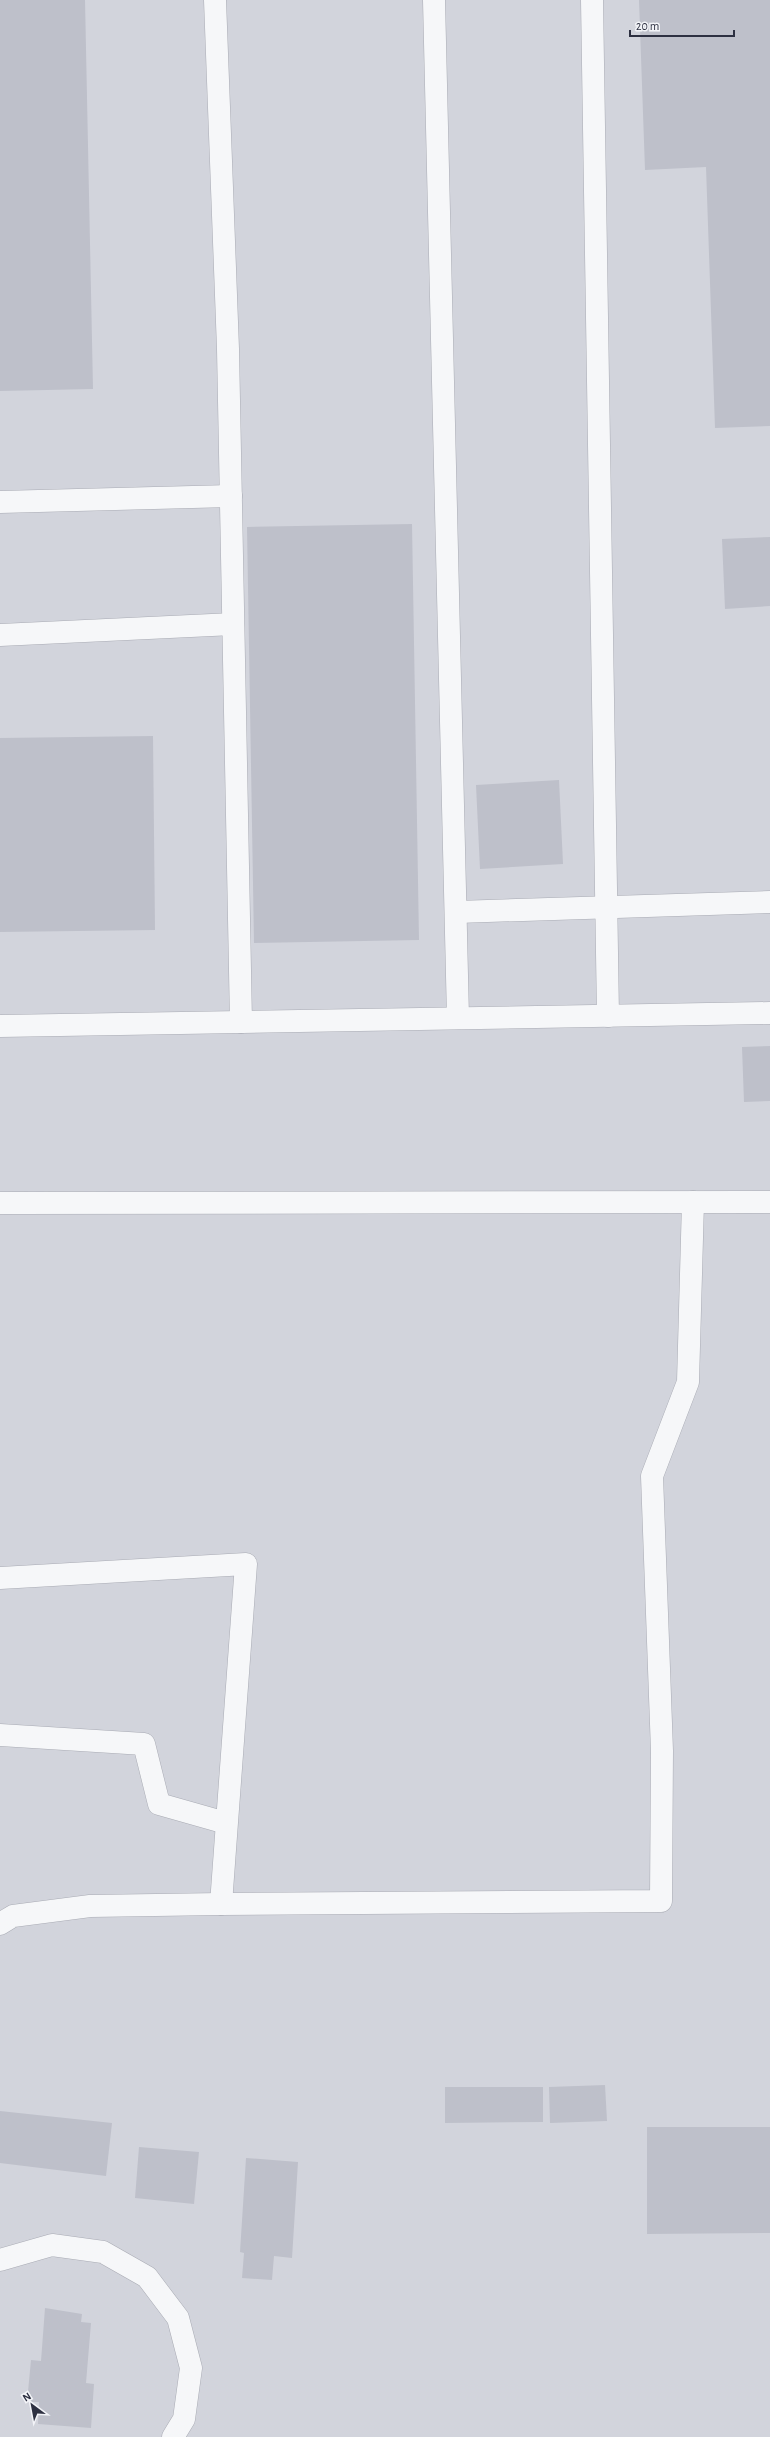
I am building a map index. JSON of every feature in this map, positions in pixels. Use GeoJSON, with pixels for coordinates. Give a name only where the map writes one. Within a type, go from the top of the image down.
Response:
{"type":"FeatureCollection","features":[{"type":"Feature","properties":{"kind":"lane"},"geometry":{"type":"LineString","coordinates":[[215,0],[231,496],[241,1022]]}},
{"type":"Feature","properties":{"kind":"lane"},"geometry":{"type":"LineString","coordinates":[[434,0],[457,912],[458,1018]]}},
{"type":"Feature","properties":{"kind":"lane"},"geometry":{"type":"LineString","coordinates":[[592,0],[608,1016]]}},
{"type":"Feature","properties":{"kind":"lane"},"geometry":{"type":"LineString","coordinates":[[0,502],[231,496]]}},
{"type":"Feature","properties":{"kind":"lane"},"geometry":{"type":"LineString","coordinates":[[0,635],[233,624]]}},
{"type":"Feature","properties":{"kind":"lane"},"geometry":{"type":"LineString","coordinates":[[457,912],[770,902]]}},
{"type":"Feature","properties":{"kind":"lane"},"geometry":{"type":"LineString","coordinates":[[0,1026],[770,1013]]}},
{"type":"Feature","properties":{"kind":"lane"},"geometry":{"type":"LineString","coordinates":[[0,1924],[13,1916],[90,1906],[661,1901],[662,1751],[652,1476],[688,1382],[693,1202]]}},
{"type":"Feature","properties":{"kind":"lane"},"geometry":{"type":"LineString","coordinates":[[0,1203],[770,1202]]}},
{"type":"Feature","properties":{"kind":"lane"},"geometry":{"type":"LineString","coordinates":[[0,1578],[246,1564],[220,1904]]}},
{"type":"Feature","properties":{"kind":"lane"},"geometry":{"type":"LineString","coordinates":[[0,1735],[144,1744],[159,1804],[226,1823]]}},
{"type":"Feature","properties":{"kind":"lane"},"geometry":{"type":"LineString","coordinates":[[0,2260],[52,2245],[103,2252],[147,2277],[178,2318],[191,2368],[184,2418],[173,2437]]}},
{"type":"Feature","properties":{"kind":"shaded area"},"geometry":{"type":"Polygon","coordinates":[[[0,0],[770,0],[770,2437],[0,2437],[0,0]]]}},
{"type":"Feature","properties":{"kind":"building"},"geometry":{"type":"Polygon","coordinates":[[[0,0],[85,0],[93,389],[0,391],[0,0]]]}},
{"type":"Feature","properties":{"kind":"building"},"geometry":{"type":"Polygon","coordinates":[[[639,0],[770,0],[770,426],[715,428],[706,167],[645,170],[639,0]]]}},
{"type":"Feature","properties":{"kind":"building"},"geometry":{"type":"Polygon","coordinates":[[[412,524],[419,940],[254,943],[247,527],[412,524]]]}},
{"type":"Feature","properties":{"kind":"building"},"geometry":{"type":"Polygon","coordinates":[[[770,537],[770,606],[725,609],[722,539],[770,537]]]}},
{"type":"Feature","properties":{"kind":"building"},"geometry":{"type":"Polygon","coordinates":[[[153,736],[155,930],[0,932],[0,738],[153,736]]]}},
{"type":"Feature","properties":{"kind":"building"},"geometry":{"type":"Polygon","coordinates":[[[559,780],[563,864],[480,869],[476,785],[559,780]]]}},
{"type":"Feature","properties":{"kind":"building"},"geometry":{"type":"Polygon","coordinates":[[[770,1046],[770,1101],[744,1102],[742,1047],[770,1046]]]}},
{"type":"Feature","properties":{"kind":"building"},"geometry":{"type":"Polygon","coordinates":[[[605,2085],[607,2121],[550,2123],[549,2087],[605,2085]]]}},
{"type":"Feature","properties":{"kind":"building"},"geometry":{"type":"Polygon","coordinates":[[[445,2087],[543,2087],[543,2122],[445,2123],[445,2087]]]}},
{"type":"Feature","properties":{"kind":"building"},"geometry":{"type":"Polygon","coordinates":[[[0,2111],[112,2123],[106,2176],[0,2163],[0,2111]]]}},
{"type":"Feature","properties":{"kind":"building"},"geometry":{"type":"Polygon","coordinates":[[[647,2127],[770,2127],[770,2233],[647,2234],[647,2127]]]}},
{"type":"Feature","properties":{"kind":"building"},"geometry":{"type":"Polygon","coordinates":[[[139,2147],[199,2152],[194,2204],[135,2198],[139,2147]]]}},
{"type":"Feature","properties":{"kind":"building"},"geometry":{"type":"Polygon","coordinates":[[[246,2158],[298,2162],[292,2258],[274,2256],[272,2280],[242,2278],[244,2253],[240,2252],[246,2158]]]}},
{"type":"Feature","properties":{"kind":"building"},"geometry":{"type":"Polygon","coordinates":[[[45,2308],[82,2314],[81,2322],[91,2323],[86,2383],[94,2384],[91,2428],[38,2424],[39,2402],[27,2402],[31,2360],[41,2361],[45,2308]]]}}]}
